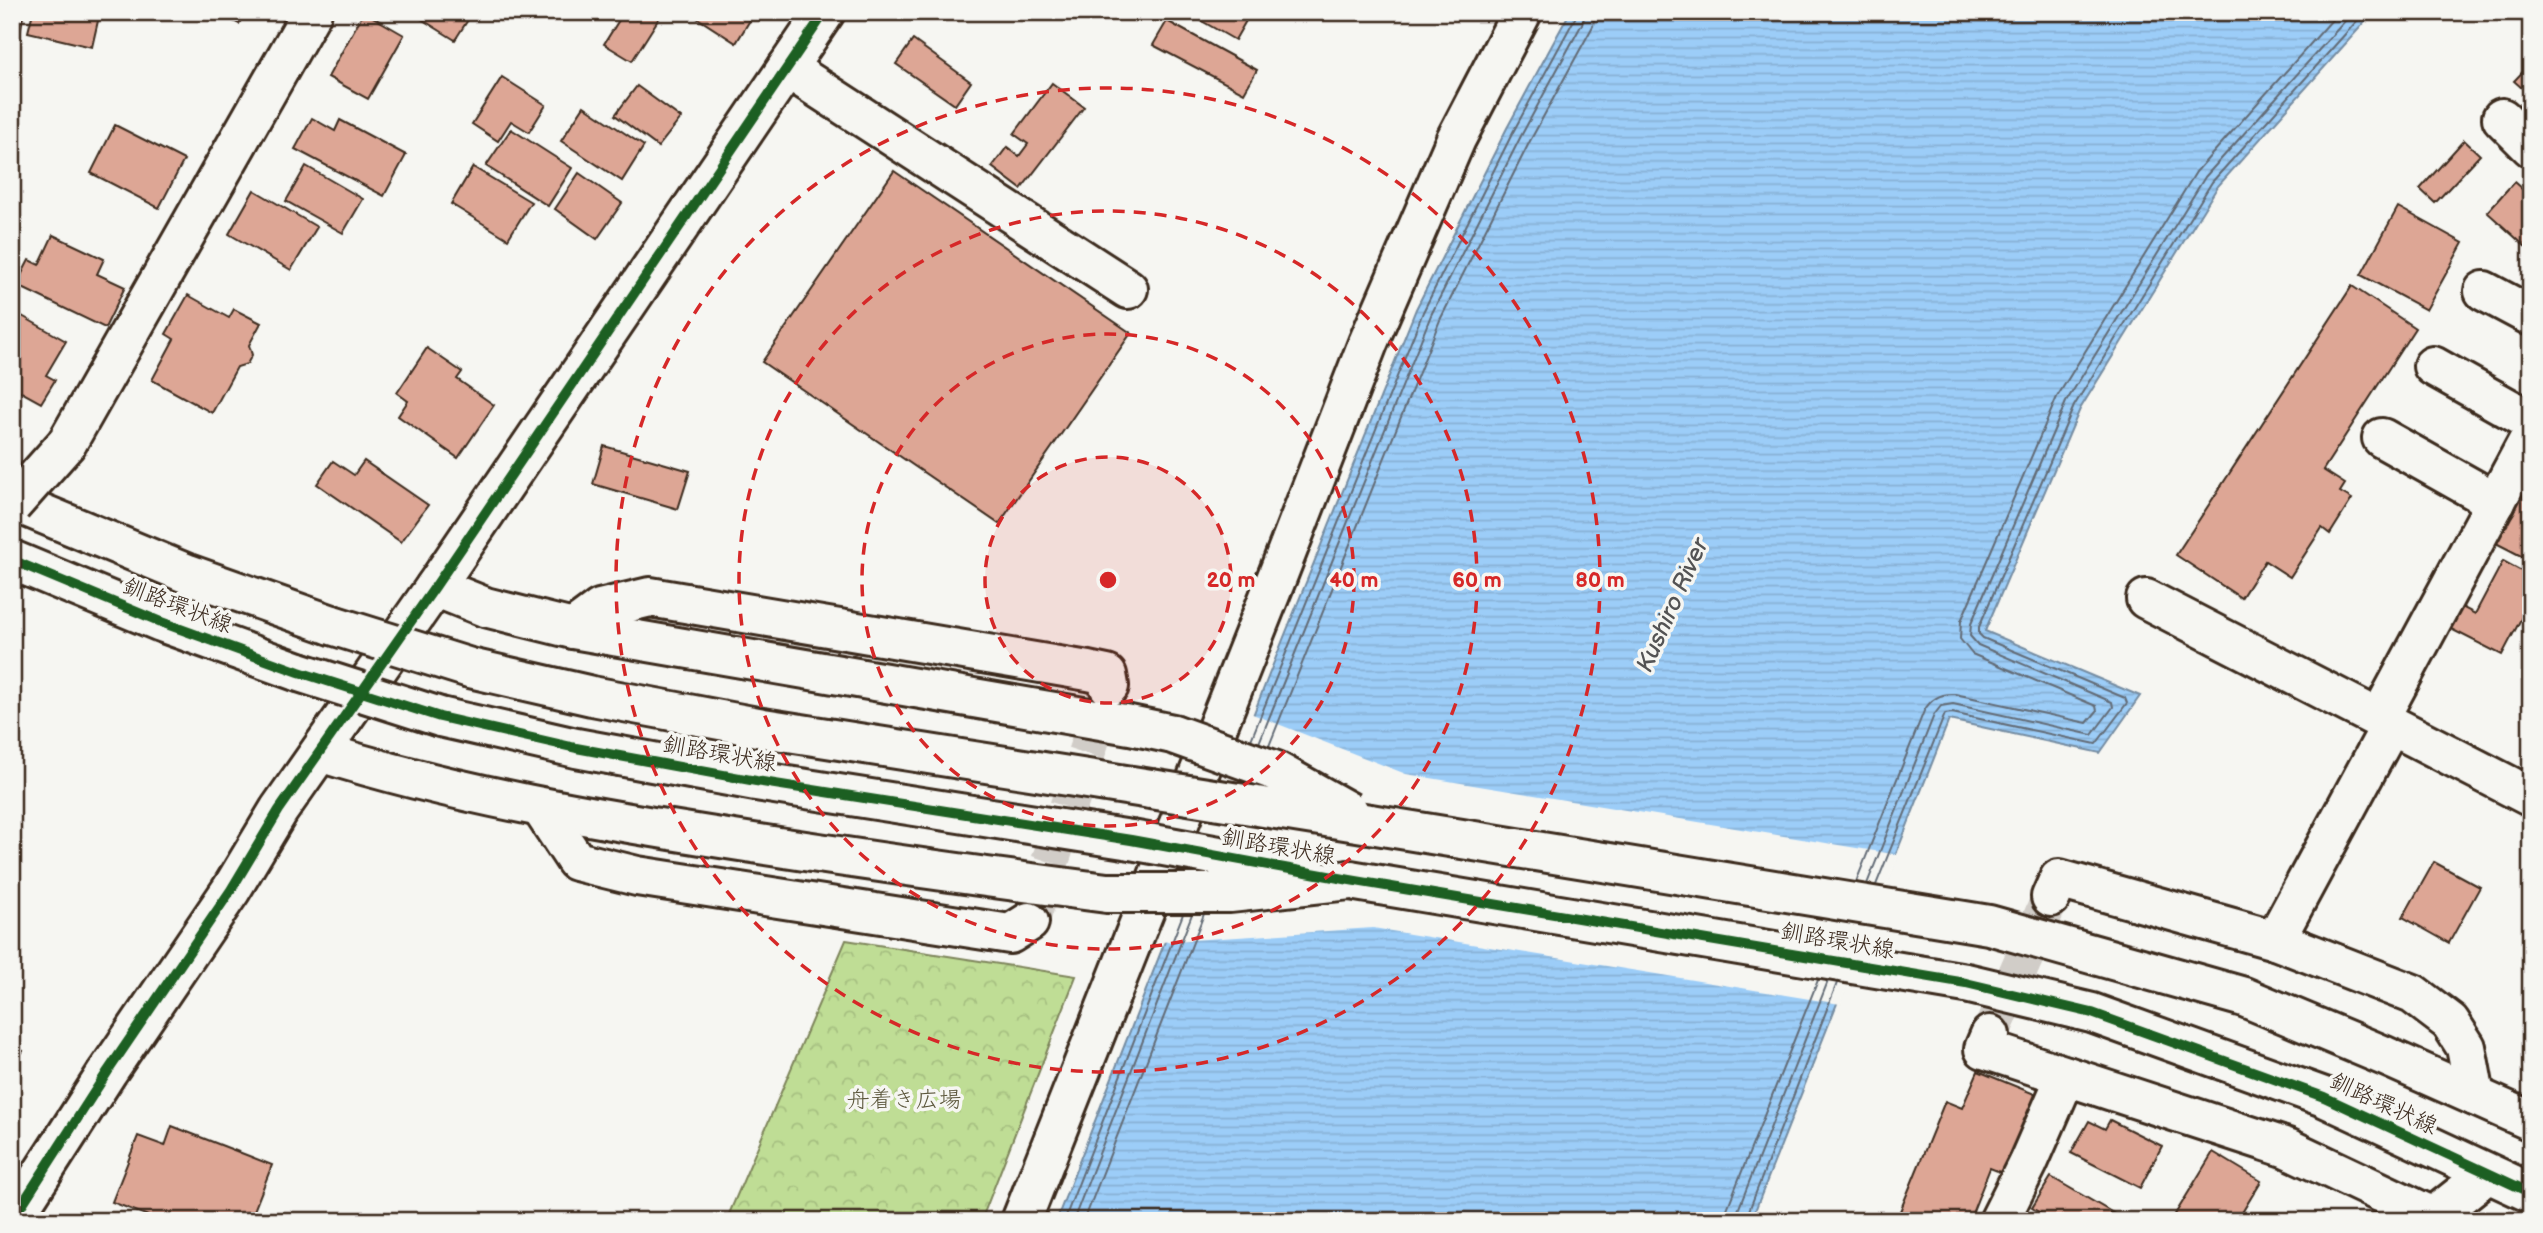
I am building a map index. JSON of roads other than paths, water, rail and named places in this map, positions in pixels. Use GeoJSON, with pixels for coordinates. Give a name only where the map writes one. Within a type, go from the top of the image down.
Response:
{"type":"FeatureCollection","features":[{"type":"Feature","properties":{"kind":"street"},"geometry":{"type":"LineString","coordinates":[[12,503],[67,443],[312,12]]}},
{"type":"Feature","properties":{"kind":"street"},"geometry":{"type":"LineString","coordinates":[[12,1220],[108,1071],[231,890],[279,810],[435,587],[825,12]]}},
{"type":"Feature","properties":{"kind":"street"},"geometry":{"type":"LineString","coordinates":[[1021,1221],[1368,343],[1456,139],[1522,12]]}},
{"type":"Feature","properties":{"kind":"street"},"geometry":{"type":"LineString","coordinates":[[787,68],[1128,289]]}},
{"type":"Feature","properties":{"kind":"street"},"geometry":{"type":"LineString","coordinates":[[2502,118],[2531,147]]}},
{"type":"Feature","properties":{"kind":"street"},"geometry":{"type":"LineString","coordinates":[[2484,291],[2531,316]]}},
{"type":"Feature","properties":{"kind":"street"},"geometry":{"type":"LineString","coordinates":[[2433,366],[2531,421]]}},
{"type":"Feature","properties":{"kind":"street"},"geometry":{"type":"LineString","coordinates":[[2275,940],[2531,436]]}},
{"type":"Feature","properties":{"kind":"street"},"geometry":{"type":"LineString","coordinates":[[2382,438],[2496,502]]}},
{"type":"Feature","properties":{"kind":"street","name":"釧路環状線"},"geometry":{"type":"LineString","coordinates":[[12,503],[188,574],[332,625],[470,668],[592,696],[763,728],[1989,925],[2244,997],[2531,1121]]}},
{"type":"Feature","properties":{"kind":"street","name":"釧路環状線"},"geometry":{"type":"LineString","coordinates":[[12,560],[161,622],[299,672],[440,717],[576,748],[1966,983],[2092,1013],[2324,1097],[2531,1193]]}},
{"type":"Feature","properties":{"kind":"street"},"geometry":{"type":"LineString","coordinates":[[435,587],[485,607],[573,629],[1130,724],[1173,734],[1276,771],[1370,824]]}},
{"type":"Feature","properties":{"kind":"street"},"geometry":{"type":"LineString","coordinates":[[573,629],[600,609],[650,597],[1088,671],[1107,676],[1109,686]]}},
{"type":"Feature","properties":{"kind":"street"},"geometry":{"type":"LineString","coordinates":[[2146,599],[2385,722],[2529,792]]}},
{"type":"Feature","properties":{"kind":"street"},"geometry":{"type":"LineString","coordinates":[[320,752],[380,771],[541,808],[937,872],[1107,892],[1230,893],[1350,880]]}},
{"type":"Feature","properties":{"kind":"street"},"geometry":{"type":"LineString","coordinates":[[541,808],[576,861],[637,876],[1010,934],[1029,922]]}},
{"type":"Feature","properties":{"kind":"street"},"geometry":{"type":"LineString","coordinates":[[2051,897],[2059,879],[2275,940],[2413,994],[2450,1022],[2466,1047],[2475,1096]]}},
{"type":"Feature","properties":{"kind":"street"},"geometry":{"type":"LineString","coordinates":[[1987,1042],[2067,1076],[2287,1149],[2433,1217],[2487,1174]]}},
{"type":"Feature","properties":{"kind":"street"},"geometry":{"type":"LineString","coordinates":[[1999,1221],[2067,1076]]}},
{"type":"Feature","properties":{"kind":"water","name":"Kushiro River"},"geometry":{"type":"Polygon","coordinates":[[[1570,12],[2374,12],[2218,186],[2080,409],[1985,631],[2140,696],[2100,753],[1949,720],[1751,1221],[1056,1221],[1270,672],[1416,309],[1507,128],[1570,12]]]}},
{"type":"Feature","properties":{"kind":"tunnel"},"geometry":{"type":"LineString","coordinates":[[1032,916],[1108,688]]}},
{"type":"Feature","properties":{"kind":"tunnel"},"geometry":{"type":"LineString","coordinates":[[1990,1035],[2051,897]]}},
{"type":"Feature","properties":{"kind":"park label","name":"舟着き広場"},"geometry":{"type":"Point","coordinates":[904,1099]}}]}
